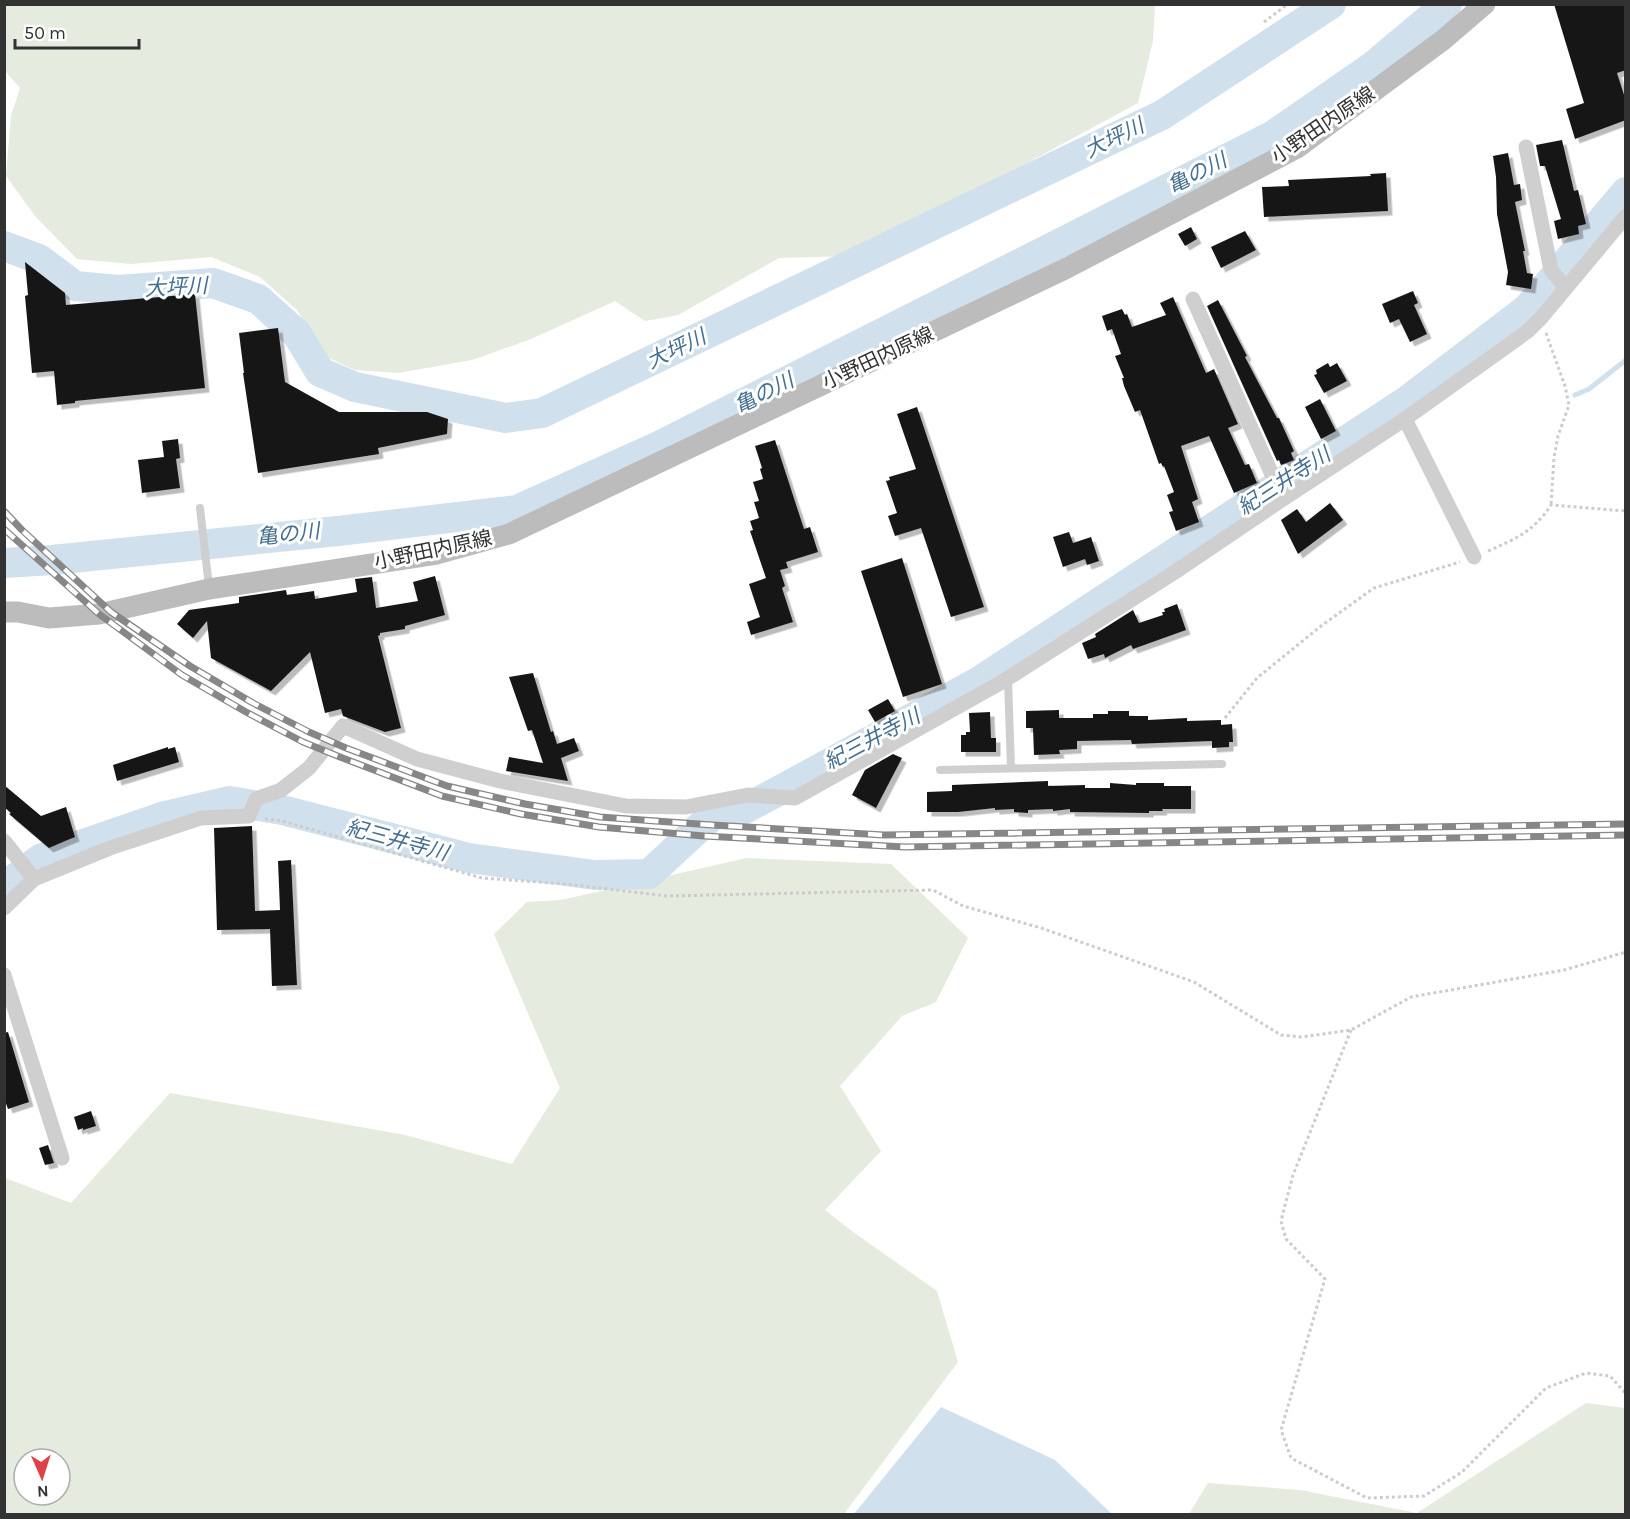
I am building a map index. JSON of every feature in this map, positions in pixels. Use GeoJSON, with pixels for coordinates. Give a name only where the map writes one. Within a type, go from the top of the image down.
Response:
{"type":"FeatureCollection","features":[{"type":"Feature","properties":{"kind":"main road","name":"小野田内原線"},"geometry":{"type":"LineString","coordinates":[[4,612],[18,612],[49,618],[99,614],[208,584],[437,554],[509,534],[1065,269],[1297,148],[1443,40],[1485,4]]}},
{"type":"Feature","properties":{"kind":"street"},"geometry":{"type":"LineString","coordinates":[[1526,147],[1559,280]]}},
{"type":"Feature","properties":{"kind":"street"},"geometry":{"type":"LineString","coordinates":[[4,908],[34,879],[110,848],[201,818],[252,808],[281,790],[309,768],[343,726],[417,759],[500,781],[626,806],[686,807],[748,795],[795,798],[1008,678],[1175,572],[1278,490],[1405,419],[1528,331],[1541,318],[1559,280],[1626,216]]}},
{"type":"Feature","properties":{"kind":"street"},"geometry":{"type":"LineString","coordinates":[[1194,299],[1278,490]]}},
{"type":"Feature","properties":{"kind":"street"},"geometry":{"type":"LineString","coordinates":[[1405,419],[1474,557]]}},
{"type":"Feature","properties":{"kind":"street"},"geometry":{"type":"LineString","coordinates":[[4,841],[34,879]]}},
{"type":"Feature","properties":{"kind":"street"},"geometry":{"type":"LineString","coordinates":[[4,975],[62,1158]]}},
{"type":"Feature","properties":{"kind":"lane"},"geometry":{"type":"LineString","coordinates":[[200,508],[208,584]]}},
{"type":"Feature","properties":{"kind":"lane"},"geometry":{"type":"LineString","coordinates":[[1008,678],[1011,768]]}},
{"type":"Feature","properties":{"kind":"lane"},"geometry":{"type":"LineString","coordinates":[[940,770],[1222,764]]}},
{"type":"Feature","properties":{"kind":"path"},"geometry":{"type":"LineString","coordinates":[[1264,22],[1288,4]]}},
{"type":"Feature","properties":{"kind":"path"},"geometry":{"type":"LineString","coordinates":[[1225,718],[1257,678],[1321,626],[1374,588],[1474,557],[1515,540],[1532,529],[1544,516],[1551,505],[1556,447],[1569,405],[1565,386],[1541,318]]}},
{"type":"Feature","properties":{"kind":"path"},"geometry":{"type":"LineString","coordinates":[[1551,505],[1626,511]]}},
{"type":"Feature","properties":{"kind":"path"},"geometry":{"type":"LineString","coordinates":[[252,808],[282,821],[482,878],[566,884],[667,896],[933,890],[963,906],[1041,928],[1194,982],[1281,1035],[1302,1037],[1351,1030],[1411,997],[1563,970],[1626,952]]}},
{"type":"Feature","properties":{"kind":"path"},"geometry":{"type":"LineString","coordinates":[[1351,1030],[1293,1175],[1281,1221],[1286,1239],[1325,1279],[1281,1430],[1291,1458],[1367,1498],[1424,1496],[1462,1472],[1546,1388],[1586,1373],[1610,1376],[1626,1394]]}},
{"type":"Feature","properties":{"kind":"shaded area"},"geometry":{"type":"Polygon","coordinates":[[[5,4],[1155,5],[1153,41],[1138,103],[851,256],[779,258],[678,315],[645,321],[615,301],[531,339],[472,360],[398,373],[355,370],[322,355],[297,310],[260,277],[211,257],[131,264],[77,259],[35,216],[6,176],[11,116],[20,88],[5,71],[5,4]]]}},
{"type":"Feature","properties":{"kind":"shaded area"},"geometry":{"type":"Polygon","coordinates":[[[747,858],[891,864],[968,938],[936,1002],[902,1016],[840,1086],[881,1151],[825,1210],[937,1291],[958,1362],[844,1514],[5,1514],[5,1178],[71,1203],[170,1093],[405,1135],[512,1164],[560,1088],[494,934],[527,902],[561,900],[747,858]]]}},
{"type":"Feature","properties":{"kind":"shaded area"},"geometry":{"type":"Polygon","coordinates":[[[1586,1403],[1625,1408],[1625,1514],[1189,1514],[1208,1483],[1300,1490],[1417,1513],[1586,1403]]]}},
{"type":"Feature","properties":{"kind":"water"},"geometry":{"type":"Polygon","coordinates":[[[941,1407],[1055,1460],[1112,1514],[854,1514],[941,1407]]]}},
{"type":"Feature","properties":{"kind":"building"},"geometry":{"type":"Polygon","coordinates":[[[1554,4],[1626,4],[1626,70],[1617,73],[1626,101],[1626,120],[1575,139],[1566,109],[1584,103],[1554,4]]]}},
{"type":"Feature","properties":{"kind":"building"},"geometry":{"type":"Polygon","coordinates":[[[1562,140],[1574,191],[1578,190],[1586,224],[1578,226],[1579,234],[1558,239],[1554,221],[1561,219],[1545,166],[1540,166],[1536,145],[1562,140]]]}},
{"type":"Feature","properties":{"kind":"building"},"geometry":{"type":"Polygon","coordinates":[[[1508,153],[1514,185],[1520,184],[1522,200],[1515,202],[1527,273],[1533,274],[1531,289],[1506,285],[1508,272],[1497,214],[1493,156],[1508,153]]]}},
{"type":"Feature","properties":{"kind":"building"},"geometry":{"type":"Polygon","coordinates":[[[1386,173],[1388,211],[1264,217],[1262,187],[1289,186],[1288,180],[1371,176],[1370,174],[1386,173]]]}},
{"type":"Feature","properties":{"kind":"building"},"geometry":{"type":"Polygon","coordinates":[[[1191,227],[1197,239],[1185,246],[1178,234],[1191,227]]]}},
{"type":"Feature","properties":{"kind":"building"},"geometry":{"type":"Polygon","coordinates":[[[1245,231],[1256,250],[1221,268],[1211,247],[1245,231]]]}},
{"type":"Feature","properties":{"kind":"building"},"geometry":{"type":"Polygon","coordinates":[[[25,262],[65,293],[66,305],[195,294],[205,388],[75,401],[75,403],[57,405],[54,371],[32,373],[25,296],[28,295],[25,262]]]}},
{"type":"Feature","properties":{"kind":"building"},"geometry":{"type":"Polygon","coordinates":[[[1413,291],[1418,303],[1414,305],[1427,334],[1410,342],[1399,319],[1390,323],[1382,304],[1413,291]]]}},
{"type":"Feature","properties":{"kind":"building"},"geometry":{"type":"Polygon","coordinates":[[[1173,297],[1206,373],[1214,369],[1238,424],[1228,428],[1245,465],[1249,464],[1257,483],[1234,493],[1209,436],[1181,446],[1198,499],[1192,502],[1199,522],[1176,531],[1169,512],[1173,511],[1167,495],[1174,492],[1164,466],[1159,464],[1140,410],[1135,412],[1124,386],[1122,378],[1124,378],[1115,356],[1121,354],[1112,329],[1107,331],[1102,316],[1122,309],[1125,315],[1127,314],[1132,327],[1166,315],[1160,303],[1173,297]]]}},
{"type":"Feature","properties":{"kind":"building"},"geometry":{"type":"Polygon","coordinates":[[[1218,300],[1247,356],[1245,357],[1279,418],[1294,451],[1291,453],[1294,460],[1281,465],[1279,460],[1277,461],[1207,306],[1218,300]]]}},
{"type":"Feature","properties":{"kind":"building"},"geometry":{"type":"Polygon","coordinates":[[[278,328],[285,382],[339,412],[427,412],[448,419],[447,434],[378,448],[379,454],[258,473],[239,333],[278,328]]]}},
{"type":"Feature","properties":{"kind":"building"},"geometry":{"type":"Polygon","coordinates":[[[1328,363],[1330,367],[1337,363],[1347,381],[1324,393],[1314,375],[1317,374],[1316,370],[1328,363]]]}},
{"type":"Feature","properties":{"kind":"building"},"geometry":{"type":"Polygon","coordinates":[[[1320,399],[1336,431],[1321,439],[1305,407],[1320,399]]]}},
{"type":"Feature","properties":{"kind":"building"},"geometry":{"type":"Polygon","coordinates":[[[917,407],[984,607],[951,617],[921,528],[895,536],[888,516],[897,513],[886,481],[890,480],[889,477],[916,469],[897,414],[917,407]]]}},
{"type":"Feature","properties":{"kind":"building"},"geometry":{"type":"Polygon","coordinates":[[[178,439],[180,458],[176,459],[180,488],[142,493],[138,460],[164,457],[162,441],[178,439]]]}},
{"type":"Feature","properties":{"kind":"building"},"geometry":{"type":"Polygon","coordinates":[[[775,440],[804,529],[810,527],[818,552],[786,562],[788,568],[780,570],[785,586],[782,588],[793,622],[751,635],[747,622],[760,617],[749,584],[766,578],[750,531],[753,530],[750,521],[759,518],[754,502],[759,501],[753,482],[763,479],[755,446],[775,440]]]}},
{"type":"Feature","properties":{"kind":"building"},"geometry":{"type":"Polygon","coordinates":[[[1330,503],[1343,520],[1298,554],[1281,520],[1297,509],[1306,522],[1330,503]]]}},
{"type":"Feature","properties":{"kind":"building"},"geometry":{"type":"Polygon","coordinates":[[[1069,532],[1073,543],[1091,537],[1099,561],[1087,565],[1085,559],[1063,567],[1053,537],[1069,532]]]}},
{"type":"Feature","properties":{"kind":"building"},"geometry":{"type":"Polygon","coordinates":[[[902,558],[942,684],[903,697],[861,571],[902,558]]]}},
{"type":"Feature","properties":{"kind":"building"},"geometry":{"type":"Polygon","coordinates":[[[435,576],[445,615],[405,626],[405,629],[380,633],[378,636],[401,728],[385,732],[343,716],[341,709],[325,713],[310,652],[271,691],[211,658],[207,621],[193,638],[177,624],[189,610],[239,603],[239,597],[286,590],[287,595],[314,591],[315,599],[357,592],[355,579],[372,577],[376,608],[418,601],[413,582],[435,576]]]}},
{"type":"Feature","properties":{"kind":"building"},"geometry":{"type":"Polygon","coordinates":[[[1177,604],[1186,630],[1133,649],[1131,645],[1105,658],[1104,654],[1088,659],[1082,643],[1096,637],[1095,634],[1133,610],[1139,623],[1163,615],[1164,609],[1177,604]]]}},
{"type":"Feature","properties":{"kind":"building"},"geometry":{"type":"Polygon","coordinates":[[[533,673],[551,732],[553,731],[557,744],[574,738],[579,751],[561,758],[568,781],[506,771],[509,757],[543,763],[532,730],[528,731],[509,677],[533,673]]]}},
{"type":"Feature","properties":{"kind":"building"},"geometry":{"type":"Polygon","coordinates":[[[888,699],[895,711],[875,722],[868,710],[888,699]]]}},
{"type":"Feature","properties":{"kind":"building"},"geometry":{"type":"Polygon","coordinates":[[[1059,710],[1059,718],[1093,718],[1093,714],[1108,714],[1108,711],[1129,711],[1129,716],[1148,716],[1148,720],[1187,718],[1187,721],[1221,720],[1221,725],[1232,724],[1233,742],[1229,742],[1229,747],[1212,748],[1212,741],[1132,744],[1131,740],[1077,741],[1077,749],[1059,750],[1060,754],[1034,755],[1033,728],[1026,728],[1026,711],[1059,710]]]}},
{"type":"Feature","properties":{"kind":"building"},"geometry":{"type":"Polygon","coordinates":[[[990,712],[991,738],[996,738],[996,752],[961,752],[961,735],[970,732],[969,713],[990,712]]]}},
{"type":"Feature","properties":{"kind":"building"},"geometry":{"type":"Polygon","coordinates":[[[168,747],[168,749],[175,747],[179,762],[117,781],[113,765],[168,747]]]}},
{"type":"Feature","properties":{"kind":"building"},"geometry":{"type":"Polygon","coordinates":[[[893,754],[902,758],[876,808],[852,795],[865,770],[893,754]]]}},
{"type":"Feature","properties":{"kind":"building"},"geometry":{"type":"Polygon","coordinates":[[[1048,781],[1048,786],[1085,785],[1085,788],[1110,788],[1110,783],[1136,785],[1136,783],[1164,783],[1164,786],[1191,786],[1191,809],[1162,809],[1163,811],[1149,811],[1149,813],[1070,812],[1070,809],[1053,811],[1053,809],[1028,810],[1028,813],[1014,812],[1014,809],[995,810],[995,808],[958,812],[927,812],[927,792],[952,791],[952,785],[1048,781]]]}},
{"type":"Feature","properties":{"kind":"building"},"geometry":{"type":"Polygon","coordinates":[[[4,785],[41,816],[66,807],[75,837],[49,848],[9,814],[11,813],[4,807],[4,785]]]}},
{"type":"Feature","properties":{"kind":"building"},"geometry":{"type":"Polygon","coordinates":[[[252,826],[255,911],[280,910],[278,861],[291,860],[297,985],[272,986],[270,929],[217,930],[214,828],[252,826]]]}},
{"type":"Feature","properties":{"kind":"building"},"geometry":{"type":"Polygon","coordinates":[[[8,1032],[29,1102],[8,1109],[4,1098],[4,1033],[8,1032]]]}},
{"type":"Feature","properties":{"kind":"building"},"geometry":{"type":"Polygon","coordinates":[[[91,1111],[96,1126],[78,1130],[74,1117],[91,1111]]]}},
{"type":"Feature","properties":{"kind":"building"},"geometry":{"type":"Polygon","coordinates":[[[48,1145],[54,1163],[45,1165],[39,1148],[48,1145]]]}},
{"type":"Feature","properties":{"kind":"waterway","name":"大坪川"},"geometry":{"type":"LineString","coordinates":[[4,246],[39,259],[75,286],[118,290],[213,283],[258,299],[297,334],[320,372],[355,387],[506,418],[542,413],[1162,115],[1331,4]]}},
{"type":"Feature","properties":{"kind":"waterway","name":"亀の川"},"geometry":{"type":"LineString","coordinates":[[4,563],[338,531],[517,510],[659,446],[1272,136],[1373,66],[1447,4]]}},
{"type":"Feature","properties":{"kind":"waterway","name":"紀三井寺川"},"geometry":{"type":"LineString","coordinates":[[4,887],[40,859],[165,816],[229,801],[282,810],[469,858],[595,875],[649,874],[715,813],[735,814],[978,682],[1408,400],[1527,309],[1626,192]]}},
{"type":"Feature","properties":{"kind":"waterway"},"geometry":{"type":"LineString","coordinates":[[1575,395],[1589,389],[1626,360]]}},
{"type":"Feature","properties":{"kind":"railway"},"geometry":{"type":"LineString","coordinates":[[4,511],[111,612],[190,666],[253,703],[346,748],[447,786],[525,804],[600,817],[884,835],[1626,824]]}},
{"type":"Feature","properties":{"kind":"railway"},"geometry":{"type":"LineString","coordinates":[[4,529],[99,614],[182,675],[246,712],[303,742],[442,796],[521,814],[599,827],[704,836],[905,847],[1626,835]]}}]}
